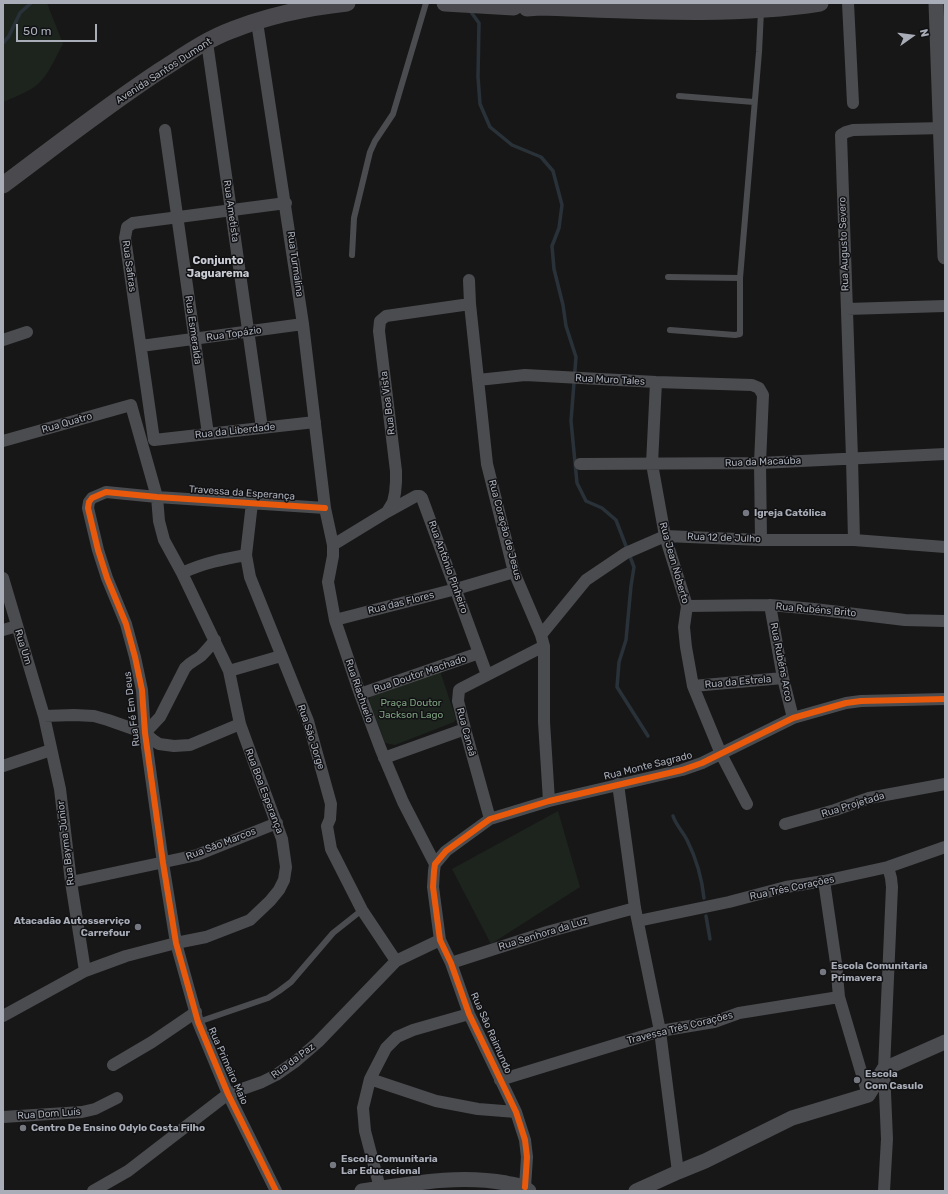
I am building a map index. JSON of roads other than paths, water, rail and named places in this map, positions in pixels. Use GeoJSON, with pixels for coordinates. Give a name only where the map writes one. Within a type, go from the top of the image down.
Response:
{"type":"FeatureCollection","features":[{"type":"Feature","properties":{"kind":"main road","name":"Avenida Santos Dumont"},"geometry":{"type":"LineString","coordinates":[[3,171],[128,79],[191,38],[238,16],[290,3]]}},
{"type":"Feature","properties":{"kind":"main road"},"geometry":{"type":"LineString","coordinates":[[257,22],[272,14],[302,6],[304,3]]}},
{"type":"Feature","properties":{"kind":"main road","name":"Avenida Santos Dumont"},"geometry":{"type":"LineString","coordinates":[[3,185],[134,88],[207,42],[232,30],[257,22],[317,7],[347,3]]}},
{"type":"Feature","properties":{"kind":"main road"},"geometry":{"type":"LineString","coordinates":[[445,3],[665,11],[761,9],[820,3]]}},
{"type":"Feature","properties":{"kind":"main road"},"geometry":{"type":"LineString","coordinates":[[207,42],[210,35],[224,27],[238,16]]}},
{"type":"Feature","properties":{"kind":"street"},"geometry":{"type":"LineString","coordinates":[[848,3],[853,103]]}},
{"type":"Feature","properties":{"kind":"street"},"geometry":{"type":"LineString","coordinates":[[936,3],[943,128],[945,257]]}},
{"type":"Feature","properties":{"kind":"street","name":"Rua Turmalina"},"geometry":{"type":"LineString","coordinates":[[257,22],[286,203],[303,324],[316,422],[325,508]]}},
{"type":"Feature","properties":{"kind":"street","name":"Rua Ametista"},"geometry":{"type":"LineString","coordinates":[[207,42],[262,428]]}},
{"type":"Feature","properties":{"kind":"street","name":"Rua Augusto Severo"},"geometry":{"type":"LineString","coordinates":[[854,540],[841,135],[853,130],[943,128]]}},
{"type":"Feature","properties":{"kind":"street","name":"Rua Esmeralda"},"geometry":{"type":"LineString","coordinates":[[165,130],[208,434]]}},
{"type":"Feature","properties":{"kind":"street","name":"Rua Safiras"},"geometry":{"type":"LineString","coordinates":[[154,440],[125,238],[128,227],[133,224],[286,203]]}},
{"type":"Feature","properties":{"kind":"street","name":"Rua Coração de Jesus"},"geometry":{"type":"LineString","coordinates":[[469,280],[470,304],[487,464],[514,572],[543,641],[544,722],[549,801]]}},
{"type":"Feature","properties":{"kind":"street","name":"Rua Boa Vista"},"geometry":{"type":"LineString","coordinates":[[387,512],[393,502],[396,482],[379,331],[380,321],[386,316],[470,304]]}},
{"type":"Feature","properties":{"kind":"street"},"geometry":{"type":"LineString","coordinates":[[847,308],[945,306]]}},
{"type":"Feature","properties":{"kind":"street","name":"Rua Topázio"},"geometry":{"type":"LineString","coordinates":[[141,346],[303,324]]}},
{"type":"Feature","properties":{"kind":"street"},"geometry":{"type":"LineString","coordinates":[[3,340],[27,332]]}},
{"type":"Feature","properties":{"kind":"street","name":"Rua Muro Tales"},"geometry":{"type":"LineString","coordinates":[[478,380],[525,375],[656,382],[752,385],[759,388],[763,395],[760,463],[761,540]]}},
{"type":"Feature","properties":{"kind":"street","name":"Rua Jean Noberto"},"geometry":{"type":"LineString","coordinates":[[656,382],[652,464],[665,536],[687,606],[684,627],[693,686],[721,754],[747,804]]}},
{"type":"Feature","properties":{"kind":"street","name":"Rua Quatro"},"geometry":{"type":"LineString","coordinates":[[3,441],[131,405]]}},
{"type":"Feature","properties":{"kind":"street","name":"Rua Boa Esperança"},"geometry":{"type":"LineString","coordinates":[[3,1016],[85,971],[126,956],[206,937],[250,920],[270,901],[279,890],[284,880],[286,867],[282,839],[240,724],[230,671],[182,573],[164,540],[159,521],[157,498],[131,405]]}},
{"type":"Feature","properties":{"kind":"street","name":"Rua da Liberdade"},"geometry":{"type":"LineString","coordinates":[[154,440],[316,422]]}},
{"type":"Feature","properties":{"kind":"street","name":"Rua da Macaúba"},"geometry":{"type":"LineString","coordinates":[[580,464],[760,463],[945,454]]}},
{"type":"Feature","properties":{"kind":"street","name":"Rua Fé Em Deus"},"geometry":{"type":"LineString","coordinates":[[157,498],[106,492],[92,498],[89,502],[88,508],[98,550],[107,578],[126,624],[142,690],[145,733],[176,943]]}},
{"type":"Feature","properties":{"kind":"street","name":"Rua Antônio Pinheiro"},"geometry":{"type":"LineString","coordinates":[[387,512],[416,496],[420,496],[422,498],[487,675]]}},
{"type":"Feature","properties":{"kind":"street","name":"Travessa da Esperança"},"geometry":{"type":"LineString","coordinates":[[157,498],[325,508]]}},
{"type":"Feature","properties":{"kind":"street","name":"Rua São Jorge"},"geometry":{"type":"LineString","coordinates":[[252,503],[246,555],[250,577],[308,721],[331,804],[330,819],[327,826],[331,848],[362,910],[396,961]]}},
{"type":"Feature","properties":{"kind":"street","name":"Rua Riachuelo"},"geometry":{"type":"LineString","coordinates":[[325,508],[334,556],[328,582],[335,620],[360,694],[384,758],[403,802],[435,864]]}},
{"type":"Feature","properties":{"kind":"street"},"geometry":{"type":"LineString","coordinates":[[333,545],[387,512]]}},
{"type":"Feature","properties":{"kind":"street","name":"Rua 12 de Julho"},"geometry":{"type":"LineString","coordinates":[[543,641],[586,580],[631,551],[665,536],[761,540],[854,540],[945,547]]}},
{"type":"Feature","properties":{"kind":"street"},"geometry":{"type":"LineString","coordinates":[[182,573],[196,566],[246,555]]}},
{"type":"Feature","properties":{"kind":"street","name":"Rua das Flores"},"geometry":{"type":"LineString","coordinates":[[335,620],[456,589],[514,572]]}},
{"type":"Feature","properties":{"kind":"street","name":"Rua Um"},"geometry":{"type":"LineString","coordinates":[[3,578],[44,716]]}},
{"type":"Feature","properties":{"kind":"street","name":"Rua Rubéns Brito"},"geometry":{"type":"LineString","coordinates":[[687,606],[770,606],[814,609],[905,620],[945,621]]}},
{"type":"Feature","properties":{"kind":"street","name":"Rua Rubéns Arco"},"geometry":{"type":"LineString","coordinates":[[770,606],[783,678],[793,718]]}},
{"type":"Feature","properties":{"kind":"street"},"geometry":{"type":"LineString","coordinates":[[3,630],[17,626]]}},
{"type":"Feature","properties":{"kind":"street"},"geometry":{"type":"LineString","coordinates":[[145,733],[162,714],[190,661],[198,659],[215,640]]}},
{"type":"Feature","properties":{"kind":"street","name":"Rua Canaã"},"geometry":{"type":"LineString","coordinates":[[490,819],[458,701],[459,690],[543,641]]}},
{"type":"Feature","properties":{"kind":"street","name":"Rua Doutor Machado"},"geometry":{"type":"LineString","coordinates":[[360,694],[479,653]]}},
{"type":"Feature","properties":{"kind":"street"},"geometry":{"type":"LineString","coordinates":[[230,671],[281,656]]}},
{"type":"Feature","properties":{"kind":"street","name":"Rua da Estrela"},"geometry":{"type":"LineString","coordinates":[[693,686],[783,678]]}},
{"type":"Feature","properties":{"kind":"street","name":"Rua Monte Sagrado"},"geometry":{"type":"LineString","coordinates":[[435,864],[446,851],[490,819],[549,801],[682,770],[721,754],[793,718],[854,702],[945,699]]}},
{"type":"Feature","properties":{"kind":"street"},"geometry":{"type":"LineString","coordinates":[[44,716],[94,716],[145,733],[159,744],[169,746],[182,746],[240,724]]}},
{"type":"Feature","properties":{"kind":"street","name":"Rua Bayma Júnior"},"geometry":{"type":"LineString","coordinates":[[44,716],[60,789],[70,882],[85,971]]}},
{"type":"Feature","properties":{"kind":"street"},"geometry":{"type":"LineString","coordinates":[[384,758],[465,728]]}},
{"type":"Feature","properties":{"kind":"street"},"geometry":{"type":"LineString","coordinates":[[3,766],[51,750]]}},
{"type":"Feature","properties":{"kind":"street"},"geometry":{"type":"LineString","coordinates":[[618,784],[635,908],[660,1031],[678,1172]]}},
{"type":"Feature","properties":{"kind":"street","name":"Rua Projetada"},"geometry":{"type":"LineString","coordinates":[[785,824],[835,810],[869,798],[945,784]]}},
{"type":"Feature","properties":{"kind":"street","name":"Rua São Marcos"},"geometry":{"type":"LineString","coordinates":[[70,882],[197,855],[277,823]]}},
{"type":"Feature","properties":{"kind":"street","name":"Rua Três Corações"},"geometry":{"type":"LineString","coordinates":[[638,921],[729,902],[786,887],[824,881],[888,867],[945,847]]}},
{"type":"Feature","properties":{"kind":"street","name":"Rua São Raimundo"},"geometry":{"type":"LineString","coordinates":[[435,864],[433,887],[440,940],[451,963],[469,1014],[516,1112],[525,1140],[527,1157],[527,1189]]}},
{"type":"Feature","properties":{"kind":"street"},"geometry":{"type":"LineString","coordinates":[[884,1191],[887,1139],[884,1069],[892,887],[892,878],[888,867]]}},
{"type":"Feature","properties":{"kind":"street"},"geometry":{"type":"LineString","coordinates":[[824,881],[836,963],[839,997],[868,1095]]}},
{"type":"Feature","properties":{"kind":"street","name":"Rua Senhora da Luz"},"geometry":{"type":"LineString","coordinates":[[451,963],[547,932],[635,908]]}},
{"type":"Feature","properties":{"kind":"street","name":"Rua da Paz"},"geometry":{"type":"LineString","coordinates":[[92,1191],[106,1185],[128,1171],[228,1094],[262,1082],[276,1075],[296,1061],[318,1042],[396,961],[440,940]]}},
{"type":"Feature","properties":{"kind":"street","name":"Rua Primeiro Maio"},"geometry":{"type":"LineString","coordinates":[[176,943],[197,1018],[228,1094],[276,1191]]}},
{"type":"Feature","properties":{"kind":"street","name":"Travessa Três Corações"},"geometry":{"type":"LineString","coordinates":[[500,1080],[660,1031],[714,1022],[739,1013],[839,997]]}},
{"type":"Feature","properties":{"kind":"street"},"geometry":{"type":"LineString","coordinates":[[380,1188],[365,1132],[363,1108],[370,1079],[386,1048],[398,1037],[413,1030],[469,1014]]}},
{"type":"Feature","properties":{"kind":"street"},"geometry":{"type":"LineString","coordinates":[[113,1065],[197,1018]]}},
{"type":"Feature","properties":{"kind":"street"},"geometry":{"type":"LineString","coordinates":[[636,1191],[705,1161],[792,1118],[868,1095],[884,1069],[945,1042]]}},
{"type":"Feature","properties":{"kind":"street"},"geometry":{"type":"LineString","coordinates":[[370,1079],[436,1101],[478,1109],[516,1112]]}},
{"type":"Feature","properties":{"kind":"street","name":"Rua Dom Luís"},"geometry":{"type":"LineString","coordinates":[[3,1117],[82,1112],[95,1109],[117,1098]]}},
{"type":"Feature","properties":{"kind":"street"},"geometry":{"type":"LineString","coordinates":[[362,1191],[380,1188],[434,1186],[468,1180],[495,1181],[527,1189]]}},
{"type":"Feature","properties":{"kind":"lane"},"geometry":{"type":"LineString","coordinates":[[352,255],[354,218],[370,152],[375,141],[393,114],[426,3]]}},
{"type":"Feature","properties":{"kind":"lane"},"geometry":{"type":"LineString","coordinates":[[670,330],[735,335],[740,334],[740,278],[759,52],[761,9]]}},
{"type":"Feature","properties":{"kind":"lane"},"geometry":{"type":"LineString","coordinates":[[679,96],[754,102]]}},
{"type":"Feature","properties":{"kind":"lane"},"geometry":{"type":"LineString","coordinates":[[668,277],[740,278]]}},
{"type":"Feature","properties":{"kind":"lane"},"geometry":{"type":"LineString","coordinates":[[197,1018],[268,998],[279,991],[291,982],[333,933],[362,910]]}},
{"type":"Feature","properties":{"kind":"waterway"},"geometry":{"type":"LineString","coordinates":[[3,43],[9,36],[20,13],[31,3]]}},
{"type":"Feature","properties":{"kind":"waterway"},"geometry":{"type":"LineString","coordinates":[[471,12],[479,23],[478,77],[480,104],[490,127],[512,145],[541,157],[553,171],[562,205],[559,228],[552,246],[554,269],[563,305],[566,326],[576,357],[571,421],[577,483],[586,501],[602,508],[616,520],[634,567],[626,640],[619,662],[617,687],[648,736]]}},
{"type":"Feature","properties":{"kind":"waterway"},"geometry":{"type":"LineString","coordinates":[[673,816],[687,840],[696,861],[704,898]]}},
{"type":"Feature","properties":{"kind":"waterway"},"geometry":{"type":"LineString","coordinates":[[706,916],[710,939]]}},
{"type":"Feature","properties":{"kind":"place","name":"Igreja Católica"},"geometry":{"type":"Point","coordinates":[746,513]}},
{"type":"Feature","properties":{"kind":"place","name":"Atacadão Autosserviço Carrefour"},"geometry":{"type":"Point","coordinates":[138,927]}},
{"type":"Feature","properties":{"kind":"place","name":"Escola Comunitaria Primavera"},"geometry":{"type":"Point","coordinates":[823,972]}},
{"type":"Feature","properties":{"kind":"place","name":"Escola Com Casulo"},"geometry":{"type":"Point","coordinates":[857,1080]}},
{"type":"Feature","properties":{"kind":"place","name":"Centro De Ensino Odylo Costa Filho"},"geometry":{"type":"Point","coordinates":[23,1128]}},
{"type":"Feature","properties":{"kind":"place","name":"Escola Comunitaria Lar Educacional"},"geometry":{"type":"Point","coordinates":[333,1165]}},
{"type":"Feature","properties":{"kind":"district","name":"Conjunto Jaguarema"},"geometry":{"type":"Point","coordinates":[218,267]}},
{"type":"Feature","properties":{"kind":"park label","name":"Praça Doutor Jackson Lago"},"geometry":{"type":"Point","coordinates":[411,708]}}]}
